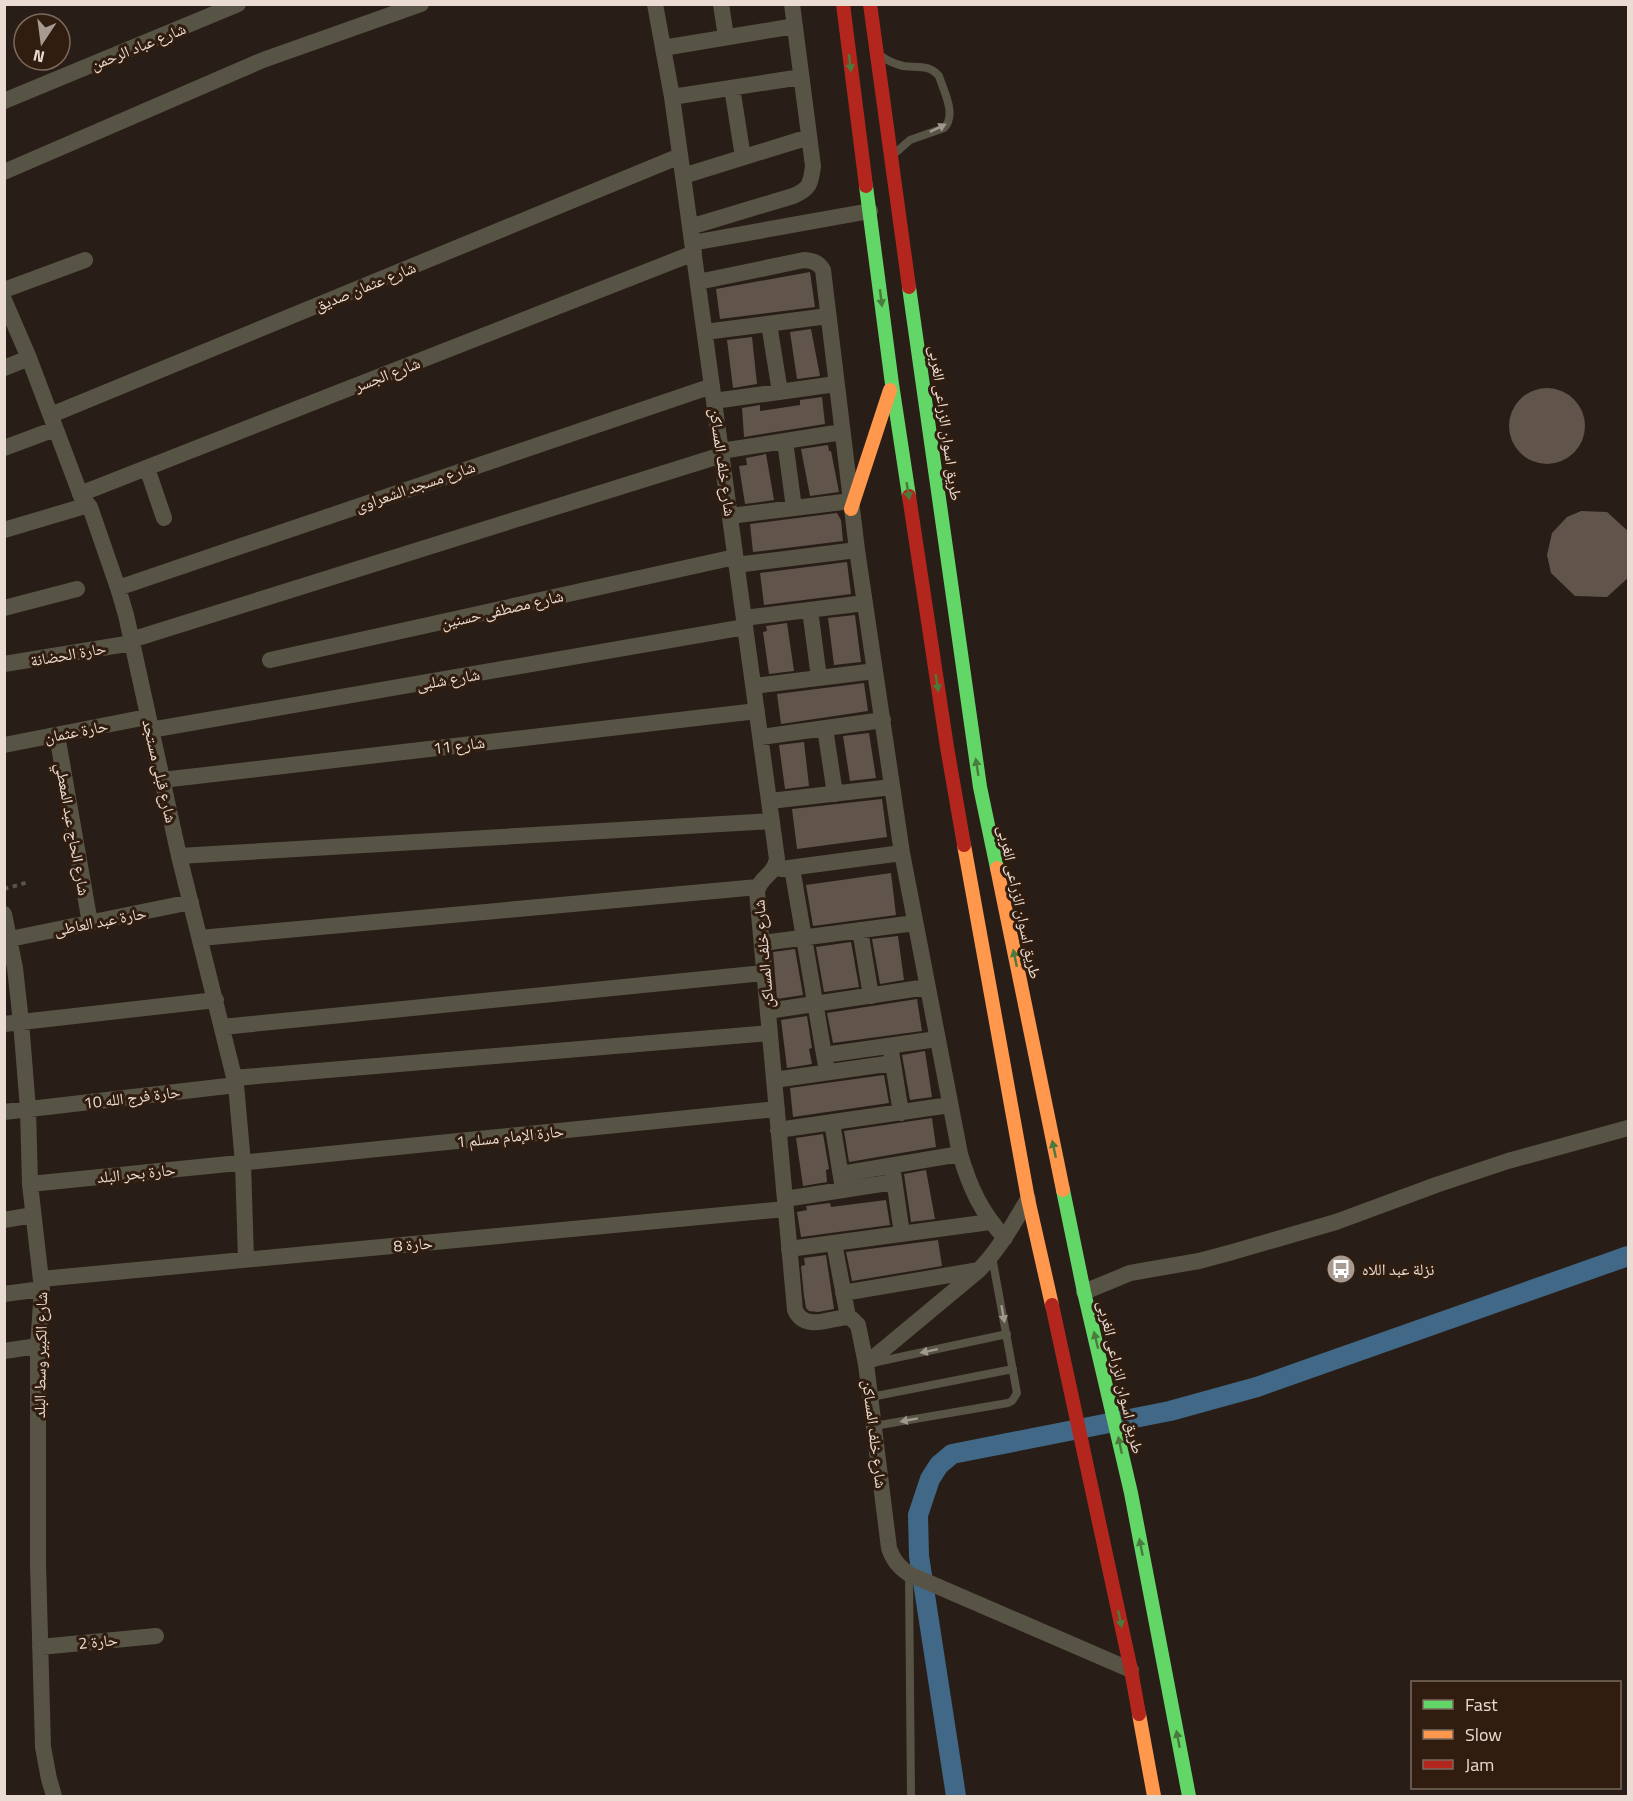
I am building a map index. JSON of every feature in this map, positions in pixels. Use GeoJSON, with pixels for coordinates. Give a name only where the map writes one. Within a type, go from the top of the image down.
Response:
{"type":"FeatureCollection","features":[{"type":"Feature","properties":{"kind":"main road","name":"طريق اسوان الزراعى الغربى"},"geometry":{"type":"LineString","coordinates":[[843,4],[870,211],[893,271],[938,487],[980,787],[1084,1292],[1131,1493],[1189,1797]]}},
{"type":"Feature","properties":{"kind":"main road","name":"طريق اسوان الزراعى الغربى"},"geometry":{"type":"LineString","coordinates":[[870,4],[890,159],[893,271],[892,384],[947,747],[1028,1200],[1131,1671],[1154,1797]]}},
{"type":"Feature","properties":{"kind":"main road"},"geometry":{"type":"LineString","coordinates":[[851,505],[892,384]]}},
{"type":"Feature","properties":{"kind":"street","name":"شارع عباد الرحمن"},"geometry":{"type":"LineString","coordinates":[[4,101],[238,4]]}},
{"type":"Feature","properties":{"kind":"street"},"geometry":{"type":"LineString","coordinates":[[4,172],[263,60],[421,4]]}},
{"type":"Feature","properties":{"kind":"street","name":"شارع خلف المساكن"},"geometry":{"type":"LineString","coordinates":[[655,4],[672,97],[777,860],[773,870],[758,887],[795,1310],[797,1315],[808,1322],[848,1317],[858,1325],[871,1397],[889,1548],[898,1565],[913,1575],[1131,1671]]}},
{"type":"Feature","properties":{"kind":"street"},"geometry":{"type":"LineString","coordinates":[[721,4],[726,38]]}},
{"type":"Feature","properties":{"kind":"street"},"geometry":{"type":"LineString","coordinates":[[692,241],[804,192],[810,184],[813,166],[792,4]]}},
{"type":"Feature","properties":{"kind":"street"},"geometry":{"type":"LineString","coordinates":[[663,48],[795,26]]}},
{"type":"Feature","properties":{"kind":"street"},"geometry":{"type":"LineString","coordinates":[[672,97],[801,77]]}},
{"type":"Feature","properties":{"kind":"street"},"geometry":{"type":"LineString","coordinates":[[732,88],[743,157]]}},
{"type":"Feature","properties":{"kind":"street"},"geometry":{"type":"LineString","coordinates":[[683,176],[809,137]]}},
{"type":"Feature","properties":{"kind":"street","name":"شارع عثمان صديق"},"geometry":{"type":"LineString","coordinates":[[4,448],[53,422],[680,156]]}},
{"type":"Feature","properties":{"kind":"street"},"geometry":{"type":"LineString","coordinates":[[692,241],[870,211]]}},
{"type":"Feature","properties":{"kind":"street","name":"شارع الجسر"},"geometry":{"type":"LineString","coordinates":[[4,530],[84,499],[147,468],[692,241]]}},
{"type":"Feature","properties":{"kind":"street"},"geometry":{"type":"LineString","coordinates":[[698,282],[804,260],[813,261],[823,270],[857,550],[902,853],[927,987],[960,1154],[967,1178],[990,1222],[1005,1238]]}},
{"type":"Feature","properties":{"kind":"street"},"geometry":{"type":"LineString","coordinates":[[4,290],[85,261]]}},
{"type":"Feature","properties":{"kind":"street","name":"شارع قبلى مستجد"},"geometry":{"type":"LineString","coordinates":[[4,300],[29,358],[118,588],[179,856],[235,1081],[243,1163],[246,1259]]}},
{"type":"Feature","properties":{"kind":"street"},"geometry":{"type":"LineString","coordinates":[[705,332],[828,316]]}},
{"type":"Feature","properties":{"kind":"street"},"geometry":{"type":"LineString","coordinates":[[769,324],[780,392]]}},
{"type":"Feature","properties":{"kind":"street"},"geometry":{"type":"LineString","coordinates":[[4,368],[29,358]]}},
{"type":"Feature","properties":{"kind":"street","name":"شارع مسجد الشعراوى"},"geometry":{"type":"LineString","coordinates":[[118,588],[713,393],[780,392],[836,384]]}},
{"type":"Feature","properties":{"kind":"street","name":"حارة الحضانة"},"geometry":{"type":"LineString","coordinates":[[4,664],[131,641],[721,453],[842,432]]}},
{"type":"Feature","properties":{"kind":"street"},"geometry":{"type":"LineString","coordinates":[[785,441],[794,508]]}},
{"type":"Feature","properties":{"kind":"street"},"geometry":{"type":"LineString","coordinates":[[147,468],[164,518]]}},
{"type":"Feature","properties":{"kind":"street"},"geometry":{"type":"LineString","coordinates":[[730,516],[794,508],[851,505]]}},
{"type":"Feature","properties":{"kind":"street","name":"شارع مصطفى حسنين"},"geometry":{"type":"LineString","coordinates":[[270,660],[736,561],[857,550]]}},
{"type":"Feature","properties":{"kind":"street"},"geometry":{"type":"LineString","coordinates":[[4,608],[77,589]]}},
{"type":"Feature","properties":{"kind":"street","name":"شارع شلبى"},"geometry":{"type":"LineString","coordinates":[[149,724],[810,610],[865,603]]}},
{"type":"Feature","properties":{"kind":"street"},"geometry":{"type":"LineString","coordinates":[[810,610],[819,678]]}},
{"type":"Feature","properties":{"kind":"street"},"geometry":{"type":"LineString","coordinates":[[754,686],[875,671]]}},
{"type":"Feature","properties":{"kind":"street","name":"شارع 11"},"geometry":{"type":"LineString","coordinates":[[162,780],[757,711]]}},
{"type":"Feature","properties":{"kind":"street"},"geometry":{"type":"LineString","coordinates":[[761,737],[883,720]]}},
{"type":"Feature","properties":{"kind":"street","name":"حارة عثمان"},"geometry":{"type":"LineString","coordinates":[[4,745],[57,735],[149,724]]}},
{"type":"Feature","properties":{"kind":"street"},"geometry":{"type":"LineString","coordinates":[[825,728],[835,794]]}},
{"type":"Feature","properties":{"kind":"street","name":"شارع الحاج عبد المعطي"},"geometry":{"type":"LineString","coordinates":[[57,735],[90,923]]}},
{"type":"Feature","properties":{"kind":"street"},"geometry":{"type":"LineString","coordinates":[[770,801],[892,787]]}},
{"type":"Feature","properties":{"kind":"street"},"geometry":{"type":"LineString","coordinates":[[179,856],[772,821]]}},
{"type":"Feature","properties":{"kind":"street"},"geometry":{"type":"LineString","coordinates":[[773,870],[902,853]]}},
{"type":"Feature","properties":{"kind":"street"},"geometry":{"type":"LineString","coordinates":[[792,868],[827,1072]]}},
{"type":"Feature","properties":{"kind":"street"},"geometry":{"type":"LineString","coordinates":[[200,938],[758,887]]}},
{"type":"Feature","properties":{"kind":"street","name":"حارة عبد العاطى"},"geometry":{"type":"LineString","coordinates":[[8,938],[191,902]]}},
{"type":"Feature","properties":{"kind":"street","name":"شارع الكبير وسط البلد"},"geometry":{"type":"LineString","coordinates":[[4,914],[21,1022],[28,1109],[30,1184],[42,1284],[38,1346],[38,1564],[43,1747],[54,1797]]}},
{"type":"Feature","properties":{"kind":"street"},"geometry":{"type":"LineString","coordinates":[[762,943],[915,923]]}},
{"type":"Feature","properties":{"kind":"street"},"geometry":{"type":"LineString","coordinates":[[860,930],[871,996]]}},
{"type":"Feature","properties":{"kind":"street"},"geometry":{"type":"LineString","coordinates":[[222,1027],[764,973]]}},
{"type":"Feature","properties":{"kind":"street"},"geometry":{"type":"LineString","coordinates":[[768,1011],[927,987]]}},
{"type":"Feature","properties":{"kind":"street"},"geometry":{"type":"LineString","coordinates":[[4,1024],[216,1000]]}},
{"type":"Feature","properties":{"kind":"street","name":"حارة فرج الله 10"},"geometry":{"type":"LineString","coordinates":[[4,1112],[235,1081],[770,1034]]}},
{"type":"Feature","properties":{"kind":"street"},"geometry":{"type":"LineString","coordinates":[[774,1080],[827,1072],[937,1039]]}},
{"type":"Feature","properties":{"kind":"street"},"geometry":{"type":"LineString","coordinates":[[824,1055],[891,1054]]}},
{"type":"Feature","properties":{"kind":"street"},"geometry":{"type":"LineString","coordinates":[[891,1054],[901,1113]]}},
{"type":"Feature","properties":{"kind":"street"},"geometry":{"type":"LineString","coordinates":[[778,1130],[950,1105]]}},
{"type":"Feature","properties":{"kind":"street","name":"حارة الإمام مسلم 1"},"geometry":{"type":"LineString","coordinates":[[243,1163],[777,1109]]}},
{"type":"Feature","properties":{"kind":"street"},"geometry":{"type":"LineString","coordinates":[[832,1122],[842,1182]]}},
{"type":"Feature","properties":{"kind":"street"},"geometry":{"type":"LineString","coordinates":[[1084,1292],[1130,1272],[1199,1261],[1229,1253],[1335,1222],[1498,1164],[1629,1128]]}},
{"type":"Feature","properties":{"kind":"street","name":"حارة 8"},"geometry":{"type":"LineString","coordinates":[[4,1294],[42,1284],[246,1259],[785,1204],[842,1182],[893,1174],[960,1154]]}},
{"type":"Feature","properties":{"kind":"street","name":"حارة بحر البلد"},"geometry":{"type":"LineString","coordinates":[[30,1184],[243,1163]]}},
{"type":"Feature","properties":{"kind":"street"},"geometry":{"type":"LineString","coordinates":[[893,1174],[902,1234]]}},
{"type":"Feature","properties":{"kind":"street"},"geometry":{"type":"LineString","coordinates":[[866,1364],[979,1270],[1005,1238],[1028,1200]]}},
{"type":"Feature","properties":{"kind":"street"},"geometry":{"type":"LineString","coordinates":[[4,1220],[33,1215]]}},
{"type":"Feature","properties":{"kind":"street"},"geometry":{"type":"LineString","coordinates":[[789,1249],[990,1222]]}},
{"type":"Feature","properties":{"kind":"street"},"geometry":{"type":"LineString","coordinates":[[834,1243],[848,1317]]}},
{"type":"Feature","properties":{"kind":"street"},"geometry":{"type":"LineString","coordinates":[[843,1293],[979,1270]]}},
{"type":"Feature","properties":{"kind":"street"},"geometry":{"type":"LineString","coordinates":[[4,1351],[38,1346]]}},
{"type":"Feature","properties":{"kind":"street","name":"حارة 2"},"geometry":{"type":"LineString","coordinates":[[40,1647],[156,1636]]}},
{"type":"Feature","properties":{"kind":"lane"},"geometry":{"type":"LineString","coordinates":[[876,52],[883,58],[900,65],[925,67],[935,72],[939,76],[950,113],[948,124],[944,128],[910,140],[890,159]]}},
{"type":"Feature","properties":{"kind":"lane"},"geometry":{"type":"LineString","coordinates":[[874,1426],[1012,1401],[1017,1393],[992,1256]]}},
{"type":"Feature","properties":{"kind":"lane"},"geometry":{"type":"LineString","coordinates":[[866,1364],[1006,1334]]}},
{"type":"Feature","properties":{"kind":"lane"},"geometry":{"type":"LineString","coordinates":[[871,1397],[1013,1369]]}},
{"type":"Feature","properties":{"kind":"lane"},"geometry":{"type":"LineString","coordinates":[[910,1797],[913,1575]]}},
{"type":"Feature","properties":{"kind":"path"},"geometry":{"type":"LineString","coordinates":[[4,890],[29,882]]}},
{"type":"Feature","properties":{"kind":"building"},"geometry":{"type":"Polygon","coordinates":[[[810,272],[815,307],[720,319],[716,289],[810,272]]]}},
{"type":"Feature","properties":{"kind":"building"},"geometry":{"type":"Polygon","coordinates":[[[811,329],[820,376],[797,379],[790,332],[811,329]]]}},
{"type":"Feature","properties":{"kind":"building"},"geometry":{"type":"Polygon","coordinates":[[[752,337],[757,384],[733,388],[727,340],[752,337]]]}},
{"type":"Feature","properties":{"kind":"building"},"geometry":{"type":"Polygon","coordinates":[[[1547,388],[1561,391],[1574,399],[1582,412],[1585,426],[1582,440],[1574,453],[1561,461],[1547,464],[1533,461],[1520,453],[1512,440],[1509,426],[1512,412],[1520,399],[1533,391],[1547,388]]]}},
{"type":"Feature","properties":{"kind":"building"},"geometry":{"type":"Polygon","coordinates":[[[822,397],[825,424],[744,437],[742,408],[760,405],[760,411],[800,405],[800,400],[822,397]]]}},
{"type":"Feature","properties":{"kind":"building"},"geometry":{"type":"Polygon","coordinates":[[[828,445],[839,492],[810,496],[801,449],[828,445]]]}},
{"type":"Feature","properties":{"kind":"building"},"geometry":{"type":"Polygon","coordinates":[[[766,454],[774,500],[745,504],[739,466],[747,465],[746,458],[766,454]]]}},
{"type":"Feature","properties":{"kind":"building"},"geometry":{"type":"Polygon","coordinates":[[[1581,511],[1607,512],[1629,532],[1629,577],[1607,597],[1575,596],[1551,573],[1547,555],[1552,533],[1567,517],[1581,511]]]}},
{"type":"Feature","properties":{"kind":"building"},"geometry":{"type":"Polygon","coordinates":[[[837,513],[841,520],[843,541],[753,552],[750,524],[837,513]]]}},
{"type":"Feature","properties":{"kind":"building"},"geometry":{"type":"Polygon","coordinates":[[[847,562],[851,594],[764,605],[760,573],[847,562]]]}},
{"type":"Feature","properties":{"kind":"building"},"geometry":{"type":"Polygon","coordinates":[[[855,615],[861,662],[834,665],[828,618],[855,615]]]}},
{"type":"Feature","properties":{"kind":"building"},"geometry":{"type":"Polygon","coordinates":[[[787,623],[794,671],[769,674],[763,632],[767,631],[766,626],[787,623]]]}},
{"type":"Feature","properties":{"kind":"building"},"geometry":{"type":"Polygon","coordinates":[[[864,683],[868,711],[781,724],[777,694],[864,683]]]}},
{"type":"Feature","properties":{"kind":"building"},"geometry":{"type":"Polygon","coordinates":[[[869,733],[876,778],[850,781],[843,736],[869,733]]]}},
{"type":"Feature","properties":{"kind":"building"},"geometry":{"type":"Polygon","coordinates":[[[804,742],[809,786],[785,789],[779,745],[804,742]]]}},
{"type":"Feature","properties":{"kind":"building"},"geometry":{"type":"Polygon","coordinates":[[[882,799],[887,837],[797,849],[792,809],[882,799]]]}},
{"type":"Feature","properties":{"kind":"building"},"geometry":{"type":"Polygon","coordinates":[[[891,873],[896,915],[813,926],[806,885],[891,873]]]}},
{"type":"Feature","properties":{"kind":"building"},"geometry":{"type":"Polygon","coordinates":[[[898,936],[904,980],[880,984],[872,939],[898,936]]]}},
{"type":"Feature","properties":{"kind":"building"},"geometry":{"type":"Polygon","coordinates":[[[851,942],[859,987],[824,992],[816,947],[851,942]]]}},
{"type":"Feature","properties":{"kind":"building"},"geometry":{"type":"Polygon","coordinates":[[[795,949],[803,995],[777,999],[773,952],[795,949]]]}},
{"type":"Feature","properties":{"kind":"building"},"geometry":{"type":"Polygon","coordinates":[[[917,999],[922,1031],[833,1043],[827,1013],[917,999]]]}},
{"type":"Feature","properties":{"kind":"building"},"geometry":{"type":"Polygon","coordinates":[[[807,1016],[812,1064],[787,1068],[781,1020],[807,1016]]]}},
{"type":"Feature","properties":{"kind":"building"},"geometry":{"type":"Polygon","coordinates":[[[925,1051],[932,1097],[910,1100],[902,1055],[925,1051]]]}},
{"type":"Feature","properties":{"kind":"building"},"geometry":{"type":"Polygon","coordinates":[[[884,1075],[889,1103],[793,1117],[790,1088],[884,1075]]]}},
{"type":"Feature","properties":{"kind":"building"},"geometry":{"type":"Polygon","coordinates":[[[932,1118],[936,1147],[849,1162],[844,1131],[932,1118]]]}},
{"type":"Feature","properties":{"kind":"building"},"geometry":{"type":"Polygon","coordinates":[[[823,1134],[829,1169],[826,1170],[827,1182],[803,1186],[796,1138],[823,1134]]]}},
{"type":"Feature","properties":{"kind":"building"},"geometry":{"type":"Polygon","coordinates":[[[926,1170],[935,1219],[911,1222],[904,1174],[926,1170]]]}},
{"type":"Feature","properties":{"kind":"building"},"geometry":{"type":"Polygon","coordinates":[[[886,1200],[890,1225],[801,1237],[797,1212],[807,1210],[806,1206],[830,1203],[831,1207],[886,1200]]]}},
{"type":"Feature","properties":{"kind":"building"},"geometry":{"type":"Polygon","coordinates":[[[938,1240],[942,1266],[852,1281],[846,1252],[938,1240]]]}},
{"type":"Feature","properties":{"kind":"building"},"geometry":{"type":"Polygon","coordinates":[[[826,1255],[834,1309],[809,1311],[806,1308],[801,1266],[805,1265],[804,1258],[826,1255]]]}},
{"type":"Feature","properties":{"kind":"waterway"},"geometry":{"type":"LineString","coordinates":[[956,1796],[919,1556],[918,1515],[930,1479],[939,1465],[952,1454],[1170,1411],[1257,1387],[1628,1256]]}},
{"type":"Feature","properties":{"kind":"traffic: fast"},"geometry":{"type":"LineString","coordinates":[[866,186],[909,496]]}},
{"type":"Feature","properties":{"kind":"traffic: fast"},"geometry":{"type":"LineString","coordinates":[[909,287],[980,787],[997,868]]}},
{"type":"Feature","properties":{"kind":"traffic: fast"},"geometry":{"type":"LineString","coordinates":[[1063,1190],[1084,1292],[1131,1493],[1189,1796]]}},
{"type":"Feature","properties":{"kind":"traffic: slow"},"geometry":{"type":"LineString","coordinates":[[851,509],[890,390]]}},
{"type":"Feature","properties":{"kind":"traffic: slow"},"geometry":{"type":"LineString","coordinates":[[964,845],[1028,1199],[1052,1305]]}},
{"type":"Feature","properties":{"kind":"traffic: slow"},"geometry":{"type":"LineString","coordinates":[[997,868],[1063,1190]]}},
{"type":"Feature","properties":{"kind":"traffic: slow"},"geometry":{"type":"LineString","coordinates":[[1139,1714],[1154,1796]]}},
{"type":"Feature","properties":{"kind":"traffic: jam"},"geometry":{"type":"LineString","coordinates":[[843,4],[866,186]]}},
{"type":"Feature","properties":{"kind":"traffic: jam"},"geometry":{"type":"LineString","coordinates":[[870,4],[909,287]]}},
{"type":"Feature","properties":{"kind":"traffic: jam"},"geometry":{"type":"LineString","coordinates":[[909,496],[964,845]]}},
{"type":"Feature","properties":{"kind":"traffic: jam"},"geometry":{"type":"LineString","coordinates":[[1052,1305],[1139,1714]]}},
{"type":"Feature","properties":{"kind":"place","name":"نزلة عبد اللاه"},"geometry":{"type":"Point","coordinates":[1341,1269]}}]}
